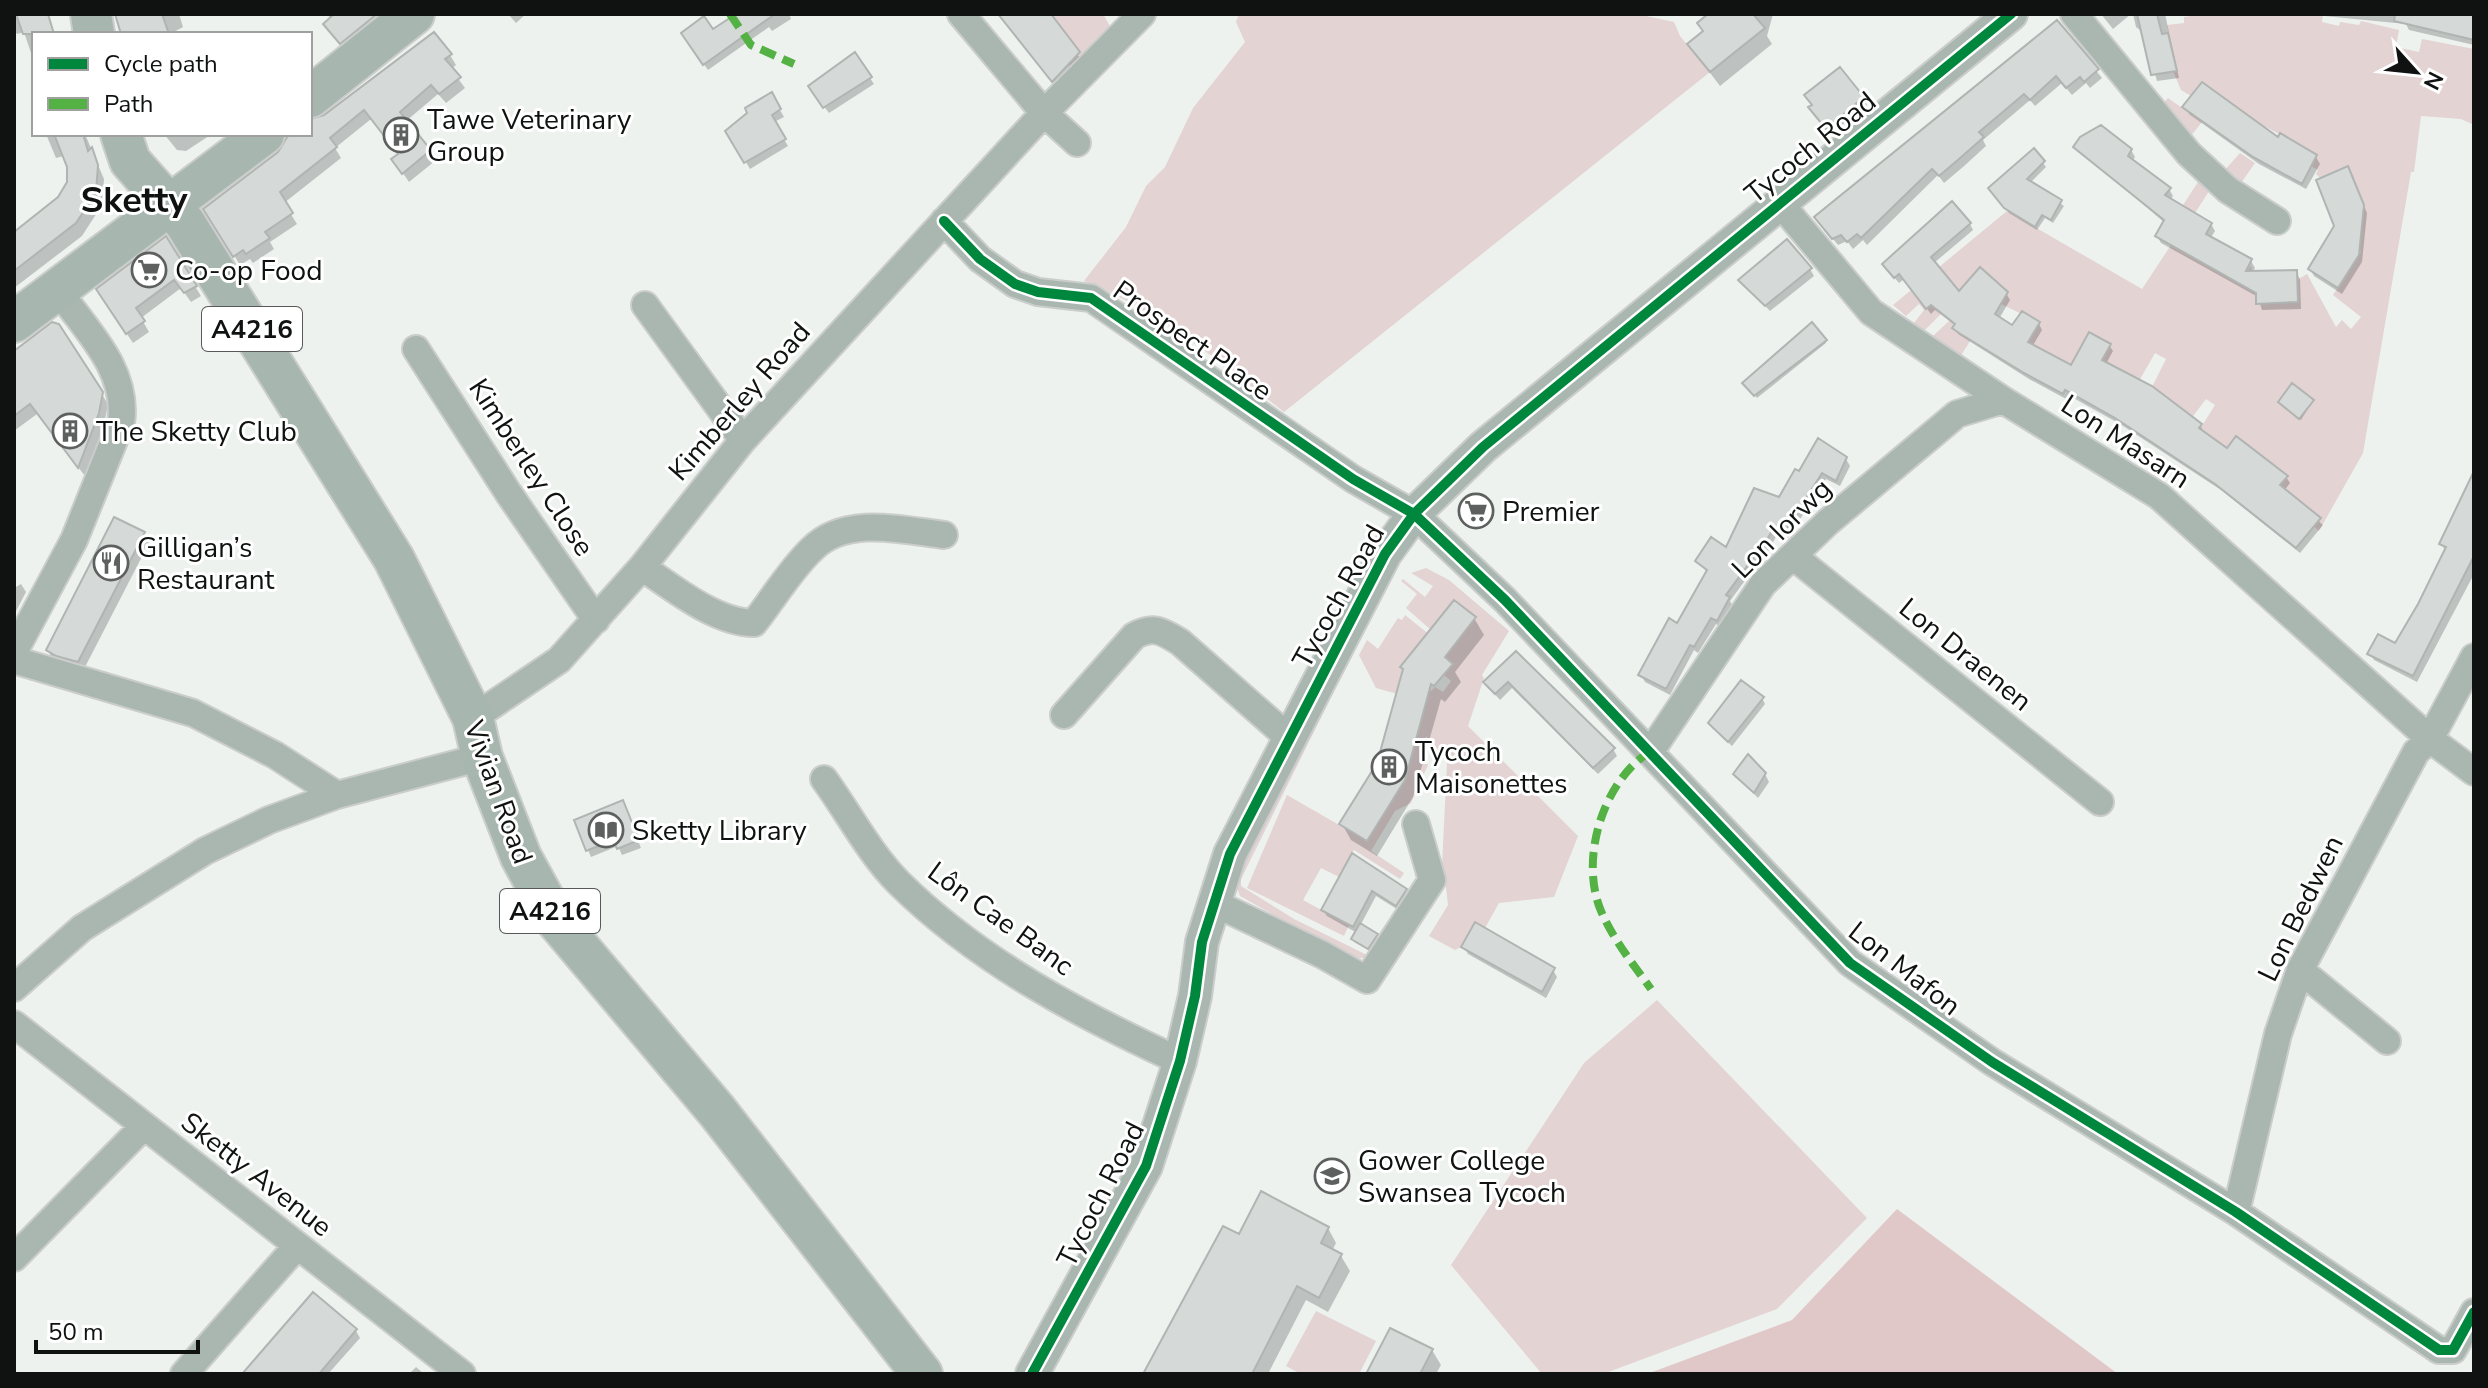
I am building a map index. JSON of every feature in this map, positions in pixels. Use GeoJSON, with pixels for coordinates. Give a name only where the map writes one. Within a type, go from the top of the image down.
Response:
{"type":"FeatureCollection","features":[{"type":"Feature","properties":{"kind":"main road"},"geometry":{"type":"LineString","coordinates":[[312,95],[414,14]]}},
{"type":"Feature","properties":{"kind":"main road","name":"A4216"},"geometry":{"type":"LineString","coordinates":[[122,136],[130,161],[168,205]]}},
{"type":"Feature","properties":{"kind":"main road"},"geometry":{"type":"LineString","coordinates":[[14,322],[261,136]]}},
{"type":"Feature","properties":{"kind":"main road","name":"Vivian Road"},"geometry":{"type":"LineString","coordinates":[[168,205],[185,223],[394,559],[473,718],[482,757],[521,857],[555,919],[717,1111],[922,1374]]}},
{"type":"Feature","properties":{"kind":"street"},"geometry":{"type":"LineString","coordinates":[[961,14],[1044,113],[1077,143]]}},
{"type":"Feature","properties":{"kind":"street","name":"Kimberley Road"},"geometry":{"type":"LineString","coordinates":[[473,718],[559,660],[642,567],[743,440],[1044,113],[1142,14]]}},
{"type":"Feature","properties":{"kind":"street","name":"Tycoch Road"},"geometry":{"type":"LineString","coordinates":[[1032,1374],[1146,1166],[1180,1061],[1212,902],[1230,854],[1385,554],[1414,514],[1483,447],[2011,14]]}},
{"type":"Feature","properties":{"kind":"street"},"geometry":{"type":"LineString","coordinates":[[2074,14],[2189,154],[2228,190],[2277,221]]}},
{"type":"Feature","properties":{"kind":"street","name":"Lon Masarn"},"geometry":{"type":"LineString","coordinates":[[1779,202],[1871,312],[2003,400],[2159,496],[2430,739],[2474,772]]}},
{"type":"Feature","properties":{"kind":"street","name":"Prospect Place"},"geometry":{"type":"LineString","coordinates":[[944,221],[980,259],[1015,284],[1038,292],[1091,298],[1101,303],[1327,462],[1414,514]]}},
{"type":"Feature","properties":{"kind":"street"},"geometry":{"type":"LineString","coordinates":[[14,652],[74,540],[121,423],[123,408],[120,379],[57,289]]}},
{"type":"Feature","properties":{"kind":"street"},"geometry":{"type":"LineString","coordinates":[[645,305],[743,440]]}},
{"type":"Feature","properties":{"kind":"street","name":"Kimberley Close"},"geometry":{"type":"LineString","coordinates":[[416,349],[509,494],[596,620]]}},
{"type":"Feature","properties":{"kind":"street","name":"Lon Iorwg"},"geometry":{"type":"LineString","coordinates":[[1651,751],[1763,584],[1828,522],[1957,414],[2003,400]]}},
{"type":"Feature","properties":{"kind":"street","name":"Lon Mafon"},"geometry":{"type":"LineString","coordinates":[[1414,514],[1505,600],[1850,963],[1992,1062],[2236,1212],[2439,1350],[2453,1350],[2474,1312]]}},
{"type":"Feature","properties":{"kind":"street"},"geometry":{"type":"LineString","coordinates":[[642,567],[673,589],[737,623],[754,623],[813,547],[846,529],[883,527],[944,535]]}},
{"type":"Feature","properties":{"kind":"street","name":"Lon Draenen"},"geometry":{"type":"LineString","coordinates":[[1793,556],[2100,802]]}},
{"type":"Feature","properties":{"kind":"street"},"geometry":{"type":"LineString","coordinates":[[1064,715],[1134,636],[1147,628],[1161,630],[1180,642],[1288,737]]}},
{"type":"Feature","properties":{"kind":"street","name":"Lon Bedwen"},"geometry":{"type":"LineString","coordinates":[[2236,1212],[2278,1034],[2300,970],[2416,752],[2430,739],[2474,657]]}},
{"type":"Feature","properties":{"kind":"street"},"geometry":{"type":"LineString","coordinates":[[14,660],[193,713],[275,755],[337,795]]}},
{"type":"Feature","properties":{"kind":"street"},"geometry":{"type":"LineString","coordinates":[[14,988],[82,928],[205,851],[269,820],[337,795],[482,757]]}},
{"type":"Feature","properties":{"kind":"street","name":"Lôn Cae Banc"},"geometry":{"type":"LineString","coordinates":[[824,779],[896,881],[941,920],[1081,1015],[1180,1061]]}},
{"type":"Feature","properties":{"kind":"street"},"geometry":{"type":"LineString","coordinates":[[1212,902],[1323,955],[1367,980],[1432,880],[1416,824]]}},
{"type":"Feature","properties":{"kind":"street"},"geometry":{"type":"LineString","coordinates":[[2300,970],[2387,1041]]}},
{"type":"Feature","properties":{"kind":"street","name":"Sketty Avenue"},"geometry":{"type":"LineString","coordinates":[[14,1024],[462,1374]]}},
{"type":"Feature","properties":{"kind":"street"},"geometry":{"type":"LineString","coordinates":[[14,1258],[144,1126]]}},
{"type":"Feature","properties":{"kind":"street"},"geometry":{"type":"LineString","coordinates":[[184,1374],[297,1246]]}},
{"type":"Feature","properties":{"kind":"shaded area"},"geometry":{"type":"Polygon","coordinates":[[[1051,14],[1103,14],[1111,28],[1071,68],[1068,63],[1080,52],[1051,14]]]}},
{"type":"Feature","properties":{"kind":"shaded area"},"geometry":{"type":"Polygon","coordinates":[[[1239,14],[1637,14],[1674,22],[1680,36],[1710,72],[1284,412],[1164,323],[1084,281],[1126,227],[1146,186],[1165,167],[1193,108],[1245,42],[1236,22],[1239,14]]]}},
{"type":"Feature","properties":{"kind":"shaded area"},"geometry":{"type":"Polygon","coordinates":[[[2203,14],[2323,14],[2322,22],[2339,26],[2340,22],[2359,25],[2361,21],[2399,30],[2396,47],[2419,52],[2422,39],[2474,49],[2474,125],[2461,119],[2421,116],[2414,172],[2411,172],[2363,453],[2319,531],[2228,448],[2200,429],[2215,405],[2206,399],[2184,428],[2151,389],[2166,359],[2155,353],[2131,395],[2133,376],[2117,368],[2081,370],[2028,342],[2040,323],[1995,301],[1960,357],[1932,337],[1950,320],[1955,324],[1953,328],[1965,337],[1983,313],[1952,303],[1924,331],[1914,323],[1924,310],[1919,304],[1906,316],[1893,305],[2007,211],[2142,289],[2177,236],[2179,250],[2191,257],[2197,248],[2207,254],[2203,264],[2239,283],[2251,266],[2257,304],[2297,302],[2297,280],[2307,274],[2336,327],[2342,320],[2351,329],[2361,317],[2333,295],[2361,252],[2345,241],[2346,238],[2361,239],[2362,230],[2341,217],[2365,207],[2348,167],[2320,178],[2316,174],[2318,170],[2311,166],[2317,155],[2248,117],[2202,82],[2191,96],[2181,90],[2173,71],[2177,70],[2167,25],[2184,23],[2184,17],[2203,14]]]}},
{"type":"Feature","properties":{"kind":"shaded area"},"geometry":{"type":"Polygon","coordinates":[[[2168,98],[2202,122],[2190,137],[2161,106],[2168,98]]]}},
{"type":"Feature","properties":{"kind":"shaded area"},"geometry":{"type":"Polygon","coordinates":[[[2240,153],[2255,163],[2239,186],[2223,172],[2240,153]]]}},
{"type":"Feature","properties":{"kind":"shaded area"},"geometry":{"type":"Polygon","coordinates":[[[2200,179],[2211,188],[2195,213],[2183,205],[2200,179]]]}},
{"type":"Feature","properties":{"kind":"shaded area"},"geometry":{"type":"Polygon","coordinates":[[[1426,568],[1449,580],[1509,631],[1482,675],[1484,678],[1468,726],[1578,836],[1554,897],[1499,903],[1485,928],[1475,923],[1461,947],[1455,950],[1429,936],[1448,905],[1446,887],[1441,885],[1447,763],[1426,736],[1420,753],[1428,765],[1411,803],[1395,811],[1371,851],[1404,873],[1400,879],[1354,850],[1339,877],[1321,868],[1303,900],[1349,925],[1344,936],[1247,888],[1287,795],[1367,841],[1402,784],[1426,702],[1376,688],[1359,655],[1367,640],[1378,649],[1398,618],[1402,620],[1405,615],[1440,643],[1475,617],[1454,600],[1431,630],[1406,608],[1417,594],[1401,581],[1403,579],[1425,597],[1433,586],[1411,573],[1426,568]],[[1420,642],[1400,667],[1431,691],[1435,687],[1443,692],[1451,681],[1444,675],[1452,664],[1420,642]]]}},
{"type":"Feature","properties":{"kind":"shaded area"},"geometry":{"type":"Polygon","coordinates":[[[1341,668],[1345,669],[1241,879],[1241,886],[1294,919],[1371,957],[1352,959],[1240,896],[1233,877],[1341,668]]]}},
{"type":"Feature","properties":{"kind":"shaded area"},"geometry":{"type":"Polygon","coordinates":[[[1657,1000],[1867,1218],[1777,1309],[1603,1374],[1542,1374],[1451,1265],[1584,1063],[1657,1000]]]}},
{"type":"Feature","properties":{"kind":"shaded area"},"geometry":{"type":"Polygon","coordinates":[[[1897,1209],[2118,1374],[1647,1374],[1792,1320],[1897,1209]]]}},
{"type":"Feature","properties":{"kind":"shaded area"},"geometry":{"type":"Polygon","coordinates":[[[1316,1311],[1376,1341],[1359,1374],[1301,1374],[1286,1366],[1316,1311]]]}},
{"type":"Feature","properties":{"kind":"building"},"geometry":{"type":"Polygon","coordinates":[[[16,14],[48,14],[53,32],[23,34],[16,14]]]}},
{"type":"Feature","properties":{"kind":"building"},"geometry":{"type":"Polygon","coordinates":[[[115,14],[162,14],[168,32],[120,32],[115,14]]]}},
{"type":"Feature","properties":{"kind":"building"},"geometry":{"type":"Polygon","coordinates":[[[334,14],[377,14],[340,44],[323,24],[334,14]]]}},
{"type":"Feature","properties":{"kind":"building"},"geometry":{"type":"Polygon","coordinates":[[[736,14],[775,14],[703,65],[681,33],[704,16],[713,29],[736,14]]]}},
{"type":"Feature","properties":{"kind":"building"},"geometry":{"type":"Polygon","coordinates":[[[998,14],[1051,14],[1080,52],[1052,82],[998,14]]]}},
{"type":"Feature","properties":{"kind":"building"},"geometry":{"type":"Polygon","coordinates":[[[1708,14],[1753,14],[1765,28],[1710,72],[1687,44],[1703,31],[1697,23],[1708,14]]]}},
{"type":"Feature","properties":{"kind":"building"},"geometry":{"type":"Polygon","coordinates":[[[2137,14],[2157,14],[2162,34],[2168,33],[2177,71],[2151,75],[2137,14]]]}},
{"type":"Feature","properties":{"kind":"building"},"geometry":{"type":"Polygon","coordinates":[[[2395,14],[2474,14],[2474,40],[2394,21],[2395,14]]]}},
{"type":"Feature","properties":{"kind":"building"},"geometry":{"type":"Polygon","coordinates":[[[2057,20],[2099,69],[2084,82],[2080,77],[2066,88],[2056,76],[2030,100],[2024,94],[1979,132],[1984,137],[1939,176],[1932,169],[1861,238],[1857,234],[1847,242],[1841,235],[1832,239],[1814,217],[2057,20]]]}},
{"type":"Feature","properties":{"kind":"building"},"geometry":{"type":"Polygon","coordinates":[[[434,32],[452,54],[445,59],[461,77],[439,94],[431,85],[400,112],[431,150],[402,174],[391,159],[398,154],[364,110],[330,138],[337,147],[280,192],[293,213],[265,232],[270,238],[246,254],[243,250],[233,257],[203,209],[278,152],[288,136],[312,136],[312,118],[324,115],[434,32]]]}},
{"type":"Feature","properties":{"kind":"building"},"geometry":{"type":"Polygon","coordinates":[[[855,52],[872,77],[823,108],[808,86],[855,52]]]}},
{"type":"Feature","properties":{"kind":"building"},"geometry":{"type":"Polygon","coordinates":[[[1840,67],[1864,97],[1826,129],[1808,107],[1812,105],[1804,95],[1840,67]]]}},
{"type":"Feature","properties":{"kind":"building"},"geometry":{"type":"Polygon","coordinates":[[[2202,82],[2278,137],[2280,133],[2317,155],[2302,184],[2253,157],[2182,107],[2202,82]]]}},
{"type":"Feature","properties":{"kind":"building"},"geometry":{"type":"Polygon","coordinates":[[[772,92],[781,109],[772,115],[786,139],[744,163],[725,131],[747,113],[745,108],[772,92]]]}},
{"type":"Feature","properties":{"kind":"building"},"geometry":{"type":"Polygon","coordinates":[[[2101,125],[2132,149],[2128,156],[2171,188],[2165,195],[2212,223],[2206,234],[2252,259],[2246,271],[2297,270],[2298,302],[2256,304],[2256,293],[2155,236],[2164,220],[2073,147],[2080,137],[2101,125]]]}},
{"type":"Feature","properties":{"kind":"building"},"geometry":{"type":"Polygon","coordinates":[[[55,136],[84,136],[88,151],[92,147],[98,165],[96,193],[76,223],[14,271],[14,232],[58,197],[67,182],[67,167],[55,136]]]}},
{"type":"Feature","properties":{"kind":"building"},"geometry":{"type":"Polygon","coordinates":[[[2034,148],[2045,161],[2027,179],[2062,200],[2051,220],[2042,215],[2035,227],[2004,208],[1988,188],[2034,148]]]}},
{"type":"Feature","properties":{"kind":"building"},"geometry":{"type":"Polygon","coordinates":[[[2348,166],[2364,205],[2359,255],[2338,288],[2308,269],[2334,226],[2316,180],[2348,166]]]}},
{"type":"Feature","properties":{"kind":"building"},"geometry":{"type":"Polygon","coordinates":[[[1952,201],[1971,223],[1931,257],[1959,291],[1980,267],[2008,292],[1995,314],[2012,325],[2022,311],[2040,322],[2028,342],[2071,365],[2089,332],[2111,344],[2102,360],[2152,386],[2202,424],[2199,428],[2227,448],[2236,436],[2288,476],[2280,485],[2321,518],[2296,548],[2215,484],[2115,418],[2065,390],[2063,394],[2024,373],[1959,333],[1952,328],[1955,324],[1931,305],[1926,309],[1899,274],[1894,278],[1882,264],[1952,201]]]}},
{"type":"Feature","properties":{"kind":"building"},"geometry":{"type":"Polygon","coordinates":[[[166,236],[197,286],[184,293],[174,280],[136,308],[145,321],[126,334],[96,289],[166,236]]]}},
{"type":"Feature","properties":{"kind":"building"},"geometry":{"type":"Polygon","coordinates":[[[1787,239],[1812,268],[1765,306],[1738,280],[1787,239]]]}},
{"type":"Feature","properties":{"kind":"building"},"geometry":{"type":"Polygon","coordinates":[[[52,322],[59,324],[103,392],[99,413],[78,468],[30,404],[14,416],[14,351],[52,322]]]}},
{"type":"Feature","properties":{"kind":"building"},"geometry":{"type":"Polygon","coordinates":[[[1812,322],[1827,340],[1754,396],[1742,383],[1812,322]]]}},
{"type":"Feature","properties":{"kind":"building"},"geometry":{"type":"Polygon","coordinates":[[[2292,383],[2314,400],[2299,419],[2278,402],[2292,383]]]}},
{"type":"Feature","properties":{"kind":"building"},"geometry":{"type":"Polygon","coordinates":[[[1818,438],[1847,457],[1836,481],[1822,473],[1784,533],[1774,527],[1759,555],[1756,554],[1726,595],[1730,597],[1717,621],[1711,618],[1694,647],[1690,645],[1666,689],[1638,675],[1669,618],[1677,623],[1707,570],[1695,561],[1711,537],[1726,547],[1754,488],[1779,497],[1818,438]]]}},
{"type":"Feature","properties":{"kind":"building"},"geometry":{"type":"Polygon","coordinates":[[[2474,471],[2474,556],[2413,676],[2367,654],[2378,634],[2395,643],[2418,604],[2446,547],[2439,544],[2474,471]]]}},
{"type":"Feature","properties":{"kind":"building"},"geometry":{"type":"Polygon","coordinates":[[[114,517],[145,532],[78,662],[56,656],[46,650],[114,517]]]}},
{"type":"Feature","properties":{"kind":"building"},"geometry":{"type":"Polygon","coordinates":[[[1454,600],[1476,617],[1445,657],[1453,664],[1434,686],[1431,684],[1405,780],[1367,841],[1339,824],[1377,763],[1403,669],[1400,667],[1454,600]]]}},
{"type":"Feature","properties":{"kind":"building"},"geometry":{"type":"Polygon","coordinates":[[[1516,651],[1615,748],[1593,768],[1508,682],[1495,694],[1483,682],[1516,651]]]}},
{"type":"Feature","properties":{"kind":"building"},"geometry":{"type":"Polygon","coordinates":[[[1741,680],[1764,697],[1728,742],[1708,723],[1741,680]]]}},
{"type":"Feature","properties":{"kind":"building"},"geometry":{"type":"Polygon","coordinates":[[[1748,754],[1766,773],[1754,793],[1733,774],[1748,754]]]}},
{"type":"Feature","properties":{"kind":"building","name":"Sketty Library"},"geometry":{"type":"Polygon","coordinates":[[[623,800],[639,840],[617,849],[613,840],[586,851],[574,820],[623,800]]]}},
{"type":"Feature","properties":{"kind":"building"},"geometry":{"type":"Polygon","coordinates":[[[1352,853],[1407,889],[1396,906],[1372,891],[1353,927],[1321,910],[1352,853]]]}},
{"type":"Feature","properties":{"kind":"building"},"geometry":{"type":"Polygon","coordinates":[[[1475,922],[1555,968],[1542,992],[1461,947],[1475,922]]]}},
{"type":"Feature","properties":{"kind":"building"},"geometry":{"type":"Polygon","coordinates":[[[1360,923],[1378,934],[1368,949],[1351,939],[1360,923]]]}},
{"type":"Feature","properties":{"kind":"building"},"geometry":{"type":"Polygon","coordinates":[[[1261,1191],[1329,1227],[1321,1243],[1342,1254],[1319,1298],[1297,1286],[1252,1374],[1143,1374],[1223,1226],[1239,1234],[1261,1191]]]}},
{"type":"Feature","properties":{"kind":"building"},"geometry":{"type":"Polygon","coordinates":[[[313,1292],[357,1329],[319,1374],[242,1374],[313,1292]]]}},
{"type":"Feature","properties":{"kind":"building"},"geometry":{"type":"Polygon","coordinates":[[[1390,1328],[1433,1349],[1420,1374],[1366,1374],[1390,1328]]]}},
{"type":"Feature","properties":{"kind":"marked path"},"geometry":{"type":"LineString","coordinates":[[730,14],[751,45],[794,64]]}},
{"type":"Feature","properties":{"kind":"marked path"},"geometry":{"type":"LineString","coordinates":[[1651,751],[1634,764],[1608,801],[1594,845],[1593,868],[1601,911],[1651,989]]}},
{"type":"Feature","properties":{"kind":"cycle path"},"geometry":{"type":"LineString","coordinates":[[1032,1374],[1146,1166],[1180,1061],[1195,996],[1202,942],[1230,854],[1385,554],[1414,514],[1483,447],[2011,14]]}},
{"type":"Feature","properties":{"kind":"cycle path"},"geometry":{"type":"LineString","coordinates":[[944,221],[980,259],[1015,284],[1038,292],[1091,298],[1353,479],[1414,514],[1505,600],[1850,963],[1992,1062],[2236,1212],[2439,1350],[2453,1350],[2474,1312]]}},
{"type":"Feature","properties":{"kind":"place","name":"Tawe Veterinary Group"},"geometry":{"type":"Point","coordinates":[401,135]}},
{"type":"Feature","properties":{"kind":"place","name":"Co-op Food"},"geometry":{"type":"Point","coordinates":[149,270]}},
{"type":"Feature","properties":{"kind":"place","name":"The Sketty Club"},"geometry":{"type":"Point","coordinates":[70,431]}},
{"type":"Feature","properties":{"kind":"place","name":"Premier"},"geometry":{"type":"Point","coordinates":[1476,511]}},
{"type":"Feature","properties":{"kind":"place","name":"Gilligan’s Restaurant"},"geometry":{"type":"Point","coordinates":[111,563]}},
{"type":"Feature","properties":{"kind":"place","name":"Tycoch Maisonettes"},"geometry":{"type":"Point","coordinates":[1389,767]}},
{"type":"Feature","properties":{"kind":"place","name":"Sketty Library"},"geometry":{"type":"Point","coordinates":[606,830]}},
{"type":"Feature","properties":{"kind":"place","name":"Gower College Swansea Tycoch"},"geometry":{"type":"Point","coordinates":[1332,1176]}},
{"type":"Feature","properties":{"kind":"district","name":"Sketty"},"geometry":{"type":"Point","coordinates":[134,199]}}]}
